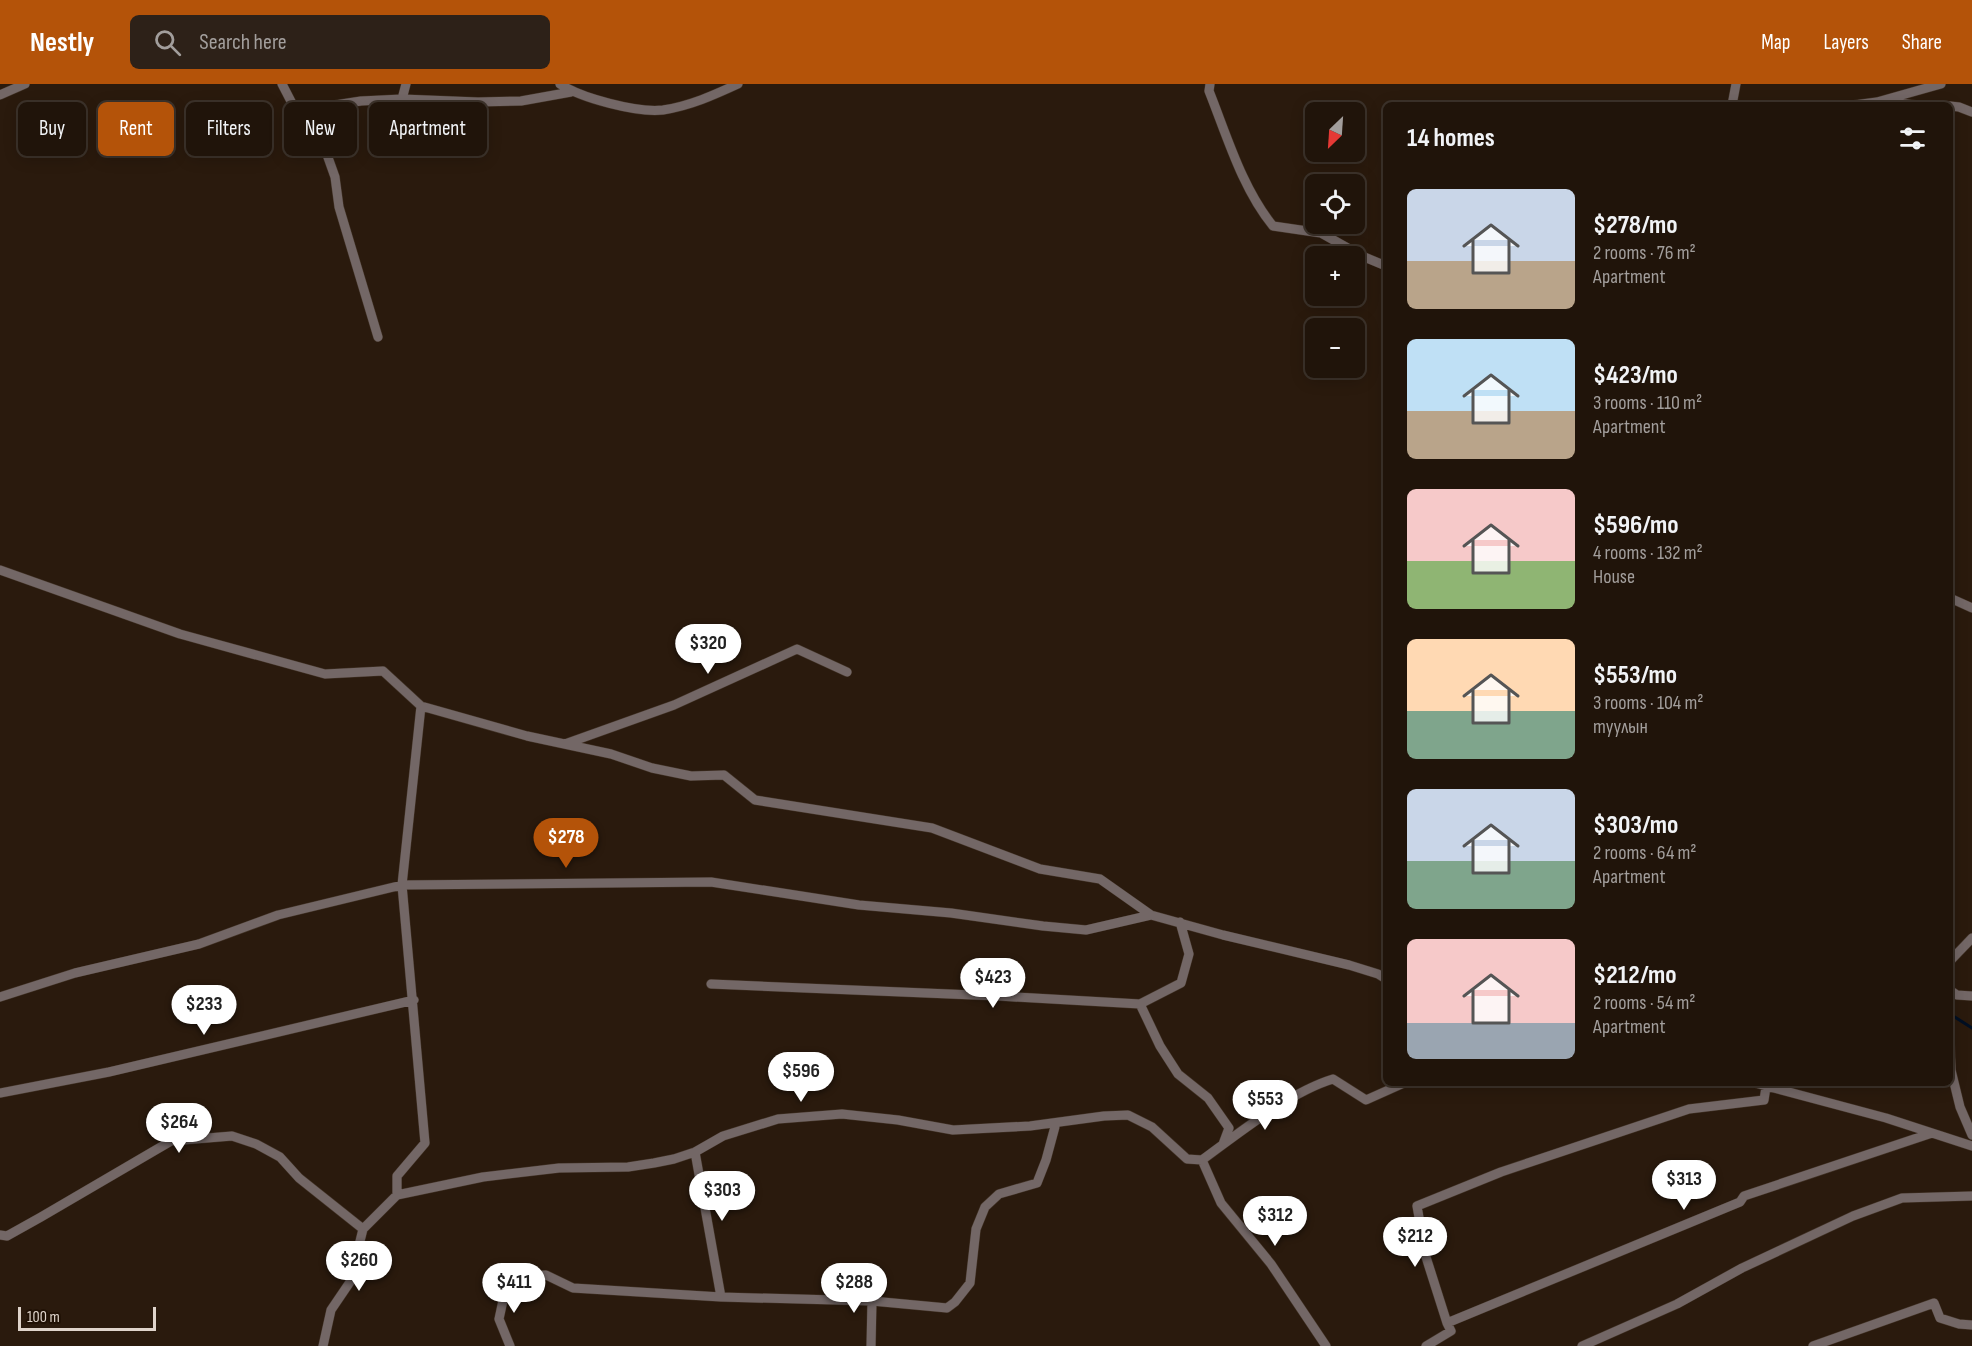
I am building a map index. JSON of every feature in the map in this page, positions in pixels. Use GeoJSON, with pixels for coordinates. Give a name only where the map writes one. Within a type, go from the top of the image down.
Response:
{"type":"FeatureCollection","features":[{"type":"Feature","properties":{"kind":"street"},"geometry":{"type":"LineString","coordinates":[[0,94],[25,84]]}},
{"type":"Feature","properties":{"kind":"street"},"geometry":{"type":"LineString","coordinates":[[282,84],[291,102]]}},
{"type":"Feature","properties":{"kind":"street"},"geometry":{"type":"LineString","coordinates":[[402,99],[406,84]]}},
{"type":"Feature","properties":{"kind":"street"},"geometry":{"type":"LineString","coordinates":[[560,84],[572,92],[612,105],[661,110],[696,103],[738,84]]}},
{"type":"Feature","properties":{"kind":"street"},"geometry":{"type":"LineString","coordinates":[[1210,84],[1209,91],[1250,191],[1261,212],[1273,226],[1321,233],[1383,265]]}},
{"type":"Feature","properties":{"kind":"street"},"geometry":{"type":"LineString","coordinates":[[1733,102],[1736,84]]}},
{"type":"Feature","properties":{"kind":"street"},"geometry":{"type":"LineString","coordinates":[[1877,102],[1941,84]]}},
{"type":"Feature","properties":{"kind":"street"},"geometry":{"type":"LineString","coordinates":[[354,102],[402,99],[478,102],[521,100],[572,92]]}},
{"type":"Feature","properties":{"kind":"street"},"geometry":{"type":"LineString","coordinates":[[1955,106],[1972,106]]}},
{"type":"Feature","properties":{"kind":"street"},"geometry":{"type":"LineString","coordinates":[[1955,106],[1972,112]]}},
{"type":"Feature","properties":{"kind":"street"},"geometry":{"type":"LineString","coordinates":[[328,156],[335,177],[339,207],[378,337]]}},
{"type":"Feature","properties":{"kind":"street"},"geometry":{"type":"LineString","coordinates":[[0,570],[180,634],[325,674],[383,670],[421,706],[527,736],[611,754],[652,768],[691,776],[724,775],[755,800],[932,828],[1040,869],[1101,879],[1151,915],[1349,965],[1383,977]]}},
{"type":"Feature","properties":{"kind":"street"},"geometry":{"type":"LineString","coordinates":[[1953,599],[1972,608]]}},
{"type":"Feature","properties":{"kind":"street"},"geometry":{"type":"LineString","coordinates":[[564,744],[674,705],[798,649],[847,672]]}},
{"type":"Feature","properties":{"kind":"street"},"geometry":{"type":"LineString","coordinates":[[397,1195],[397,1176],[425,1143],[402,885],[421,706]]}},
{"type":"Feature","properties":{"kind":"street"},"geometry":{"type":"LineString","coordinates":[[0,997],[75,973],[199,944],[278,915],[402,885],[711,882],[859,905],[951,913],[1086,930],[1151,915]]}},
{"type":"Feature","properties":{"kind":"street"},"geometry":{"type":"LineString","coordinates":[[711,984],[1140,1004],[1181,983],[1189,954],[1179,922]]}},
{"type":"Feature","properties":{"kind":"street"},"geometry":{"type":"LineString","coordinates":[[1953,958],[1972,938]]}},
{"type":"Feature","properties":{"kind":"street"},"geometry":{"type":"LineString","coordinates":[[1953,992],[1958,995],[1972,996]]}},
{"type":"Feature","properties":{"kind":"street"},"geometry":{"type":"LineString","coordinates":[[0,1093],[109,1072],[414,1000]]}},
{"type":"Feature","properties":{"kind":"street"},"geometry":{"type":"LineString","coordinates":[[1140,1004],[1160,1046],[1178,1074],[1208,1098],[1229,1128],[1223,1144]]}},
{"type":"Feature","properties":{"kind":"street"},"geometry":{"type":"LineString","coordinates":[[1953,1078],[1960,1107],[1972,1135]]}},
{"type":"Feature","properties":{"kind":"street"},"geometry":{"type":"LineString","coordinates":[[323,1346],[331,1310],[350,1282],[363,1229],[397,1195],[483,1176],[559,1168],[628,1167],[674,1159],[695,1152],[723,1136],[778,1119],[842,1114],[898,1120],[952,1130],[1030,1126],[1128,1115],[1152,1127],[1187,1159],[1202,1160],[1249,1125],[1316,1084],[1333,1079],[1366,1100],[1397,1086]]}},
{"type":"Feature","properties":{"kind":"street"},"geometry":{"type":"LineString","coordinates":[[1426,1346],[1451,1332],[1426,1257],[1417,1206],[1502,1172],[1689,1109],[1764,1100],[1766,1087],[1875,1115],[1972,1146]]}},
{"type":"Feature","properties":{"kind":"street"},"geometry":{"type":"LineString","coordinates":[[510,1346],[499,1318],[507,1282],[527,1276],[546,1275],[573,1288],[721,1297],[872,1301],[947,1308],[955,1302],[970,1283],[976,1229],[985,1207],[999,1194],[1037,1183],[1056,1123]]}},
{"type":"Feature","properties":{"kind":"street"},"geometry":{"type":"LineString","coordinates":[[1447,1323],[1740,1202],[1744,1196],[1932,1133]]}},
{"type":"Feature","properties":{"kind":"street"},"geometry":{"type":"LineString","coordinates":[[0,1235],[6,1236],[32,1222],[171,1141],[232,1136],[256,1144],[280,1157],[299,1178],[363,1229]]}},
{"type":"Feature","properties":{"kind":"street"},"geometry":{"type":"LineString","coordinates":[[695,1152],[721,1297]]}},
{"type":"Feature","properties":{"kind":"street"},"geometry":{"type":"LineString","coordinates":[[1202,1160],[1221,1203],[1271,1264],[1326,1346]]}},
{"type":"Feature","properties":{"kind":"street"},"geometry":{"type":"LineString","coordinates":[[1582,1346],[1677,1304],[1742,1268],[1853,1216],[1902,1198],[1972,1197]]}},
{"type":"Feature","properties":{"kind":"street"},"geometry":{"type":"LineString","coordinates":[[872,1301],[872,1346]]}},
{"type":"Feature","properties":{"kind":"street"},"geometry":{"type":"LineString","coordinates":[[1813,1346],[1934,1303],[1940,1318],[1959,1324],[1972,1325]]}},
{"type":"Feature","properties":{"kind":"waterway"},"geometry":{"type":"LineString","coordinates":[[1953,1016],[1972,1028]]}}]}
